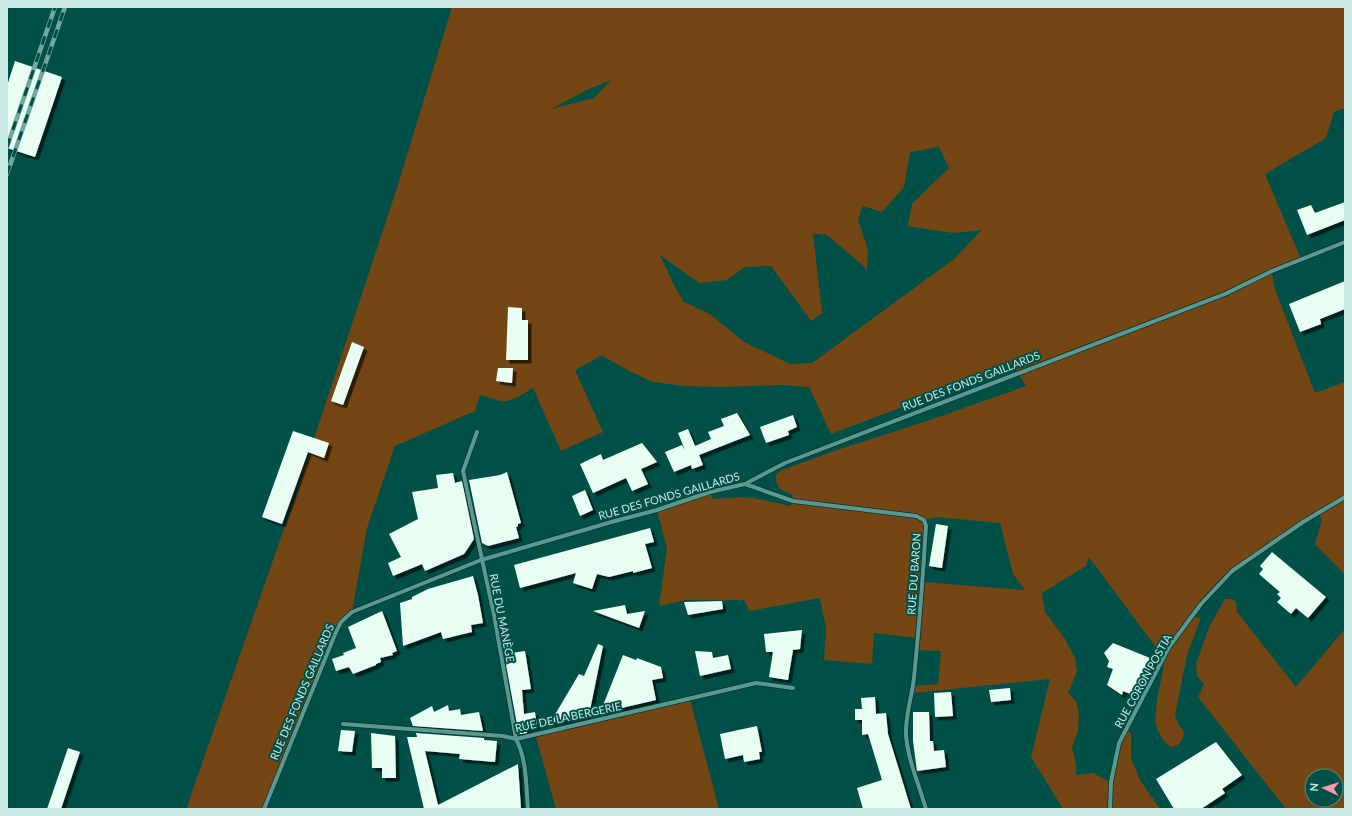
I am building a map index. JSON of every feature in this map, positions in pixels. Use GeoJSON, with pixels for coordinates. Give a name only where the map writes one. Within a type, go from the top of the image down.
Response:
{"type":"FeatureCollection","features":[{"type":"Feature","properties":{"kind":"street","name":"RUE DES FONDS GAILLARDS"},"geometry":{"type":"LineString","coordinates":[[264,809],[336,632],[342,622],[352,612],[481,560],[657,510],[710,492],[745,484],[785,462],[1225,294],[1272,271],[1345,242]]}},
{"type":"Feature","properties":{"kind":"street","name":"RUE DU MANÈGE"},"geometry":{"type":"LineString","coordinates":[[477,432],[463,471],[481,560],[494,614],[516,739],[520,748],[526,778],[528,809]]}},
{"type":"Feature","properties":{"kind":"street","name":"RUE DU BARON"},"geometry":{"type":"LineString","coordinates":[[745,484],[793,501],[916,516],[924,520],[926,526],[914,686],[906,734],[909,753],[926,809]]}},
{"type":"Feature","properties":{"kind":"street","name":"RUE CORON POSTIA"},"geometry":{"type":"LineString","coordinates":[[1110,809],[1110,782],[1119,743],[1169,647],[1201,604],[1232,571],[1303,522],[1345,497]]}},
{"type":"Feature","properties":{"kind":"street","name":"RUE DE LA BERGERIE"},"geometry":{"type":"LineString","coordinates":[[343,724],[503,736],[516,739],[756,684],[793,688]]}},
{"type":"Feature","properties":{"kind":"shaded area"},"geometry":{"type":"Polygon","coordinates":[[[452,7],[1345,7],[1345,108],[1334,112],[1326,138],[1265,174],[1301,259],[1272,271],[1274,287],[1315,393],[1345,382],[1345,575],[1315,544],[1322,520],[1319,514],[1232,571],[1192,618],[1201,618],[1187,655],[1175,715],[1183,730],[1184,736],[1179,743],[1172,747],[1166,744],[1158,732],[1155,721],[1157,701],[1166,653],[1163,657],[1089,557],[1086,566],[1042,593],[1045,612],[1065,639],[1075,658],[1077,672],[1068,693],[1076,701],[1079,715],[1078,731],[1072,747],[1076,764],[1076,775],[1093,773],[1110,782],[1119,743],[1127,729],[1131,734],[1131,758],[1140,780],[1160,809],[1063,809],[1031,757],[1050,679],[912,693],[913,686],[938,684],[941,651],[917,650],[918,638],[874,633],[872,664],[824,660],[826,628],[820,598],[749,611],[744,600],[687,600],[659,606],[667,548],[657,510],[710,492],[713,499],[741,497],[754,498],[791,506],[793,495],[780,488],[776,480],[776,475],[780,471],[837,450],[933,419],[1026,386],[1013,365],[831,434],[809,387],[782,385],[720,387],[685,386],[653,382],[629,371],[602,355],[575,370],[603,432],[561,451],[533,388],[517,398],[508,401],[500,401],[480,395],[475,411],[395,446],[367,528],[352,612],[341,622],[264,809],[186,809],[286,523],[397,188],[452,7]],[[611,80],[589,89],[551,109],[594,98],[611,80]],[[939,147],[910,152],[904,187],[882,212],[863,206],[858,219],[868,250],[867,269],[826,234],[813,234],[822,313],[811,321],[771,266],[745,267],[727,280],[699,283],[660,255],[684,302],[710,314],[744,342],[790,364],[812,363],[954,259],[982,230],[953,233],[908,226],[912,204],[949,168],[939,147]],[[937,517],[924,520],[926,526],[922,582],[1025,590],[1013,574],[1000,523],[937,517]]]}},
{"type":"Feature","properties":{"kind":"shaded area"},"geometry":{"type":"Polygon","coordinates":[[[1225,599],[1231,599],[1236,602],[1237,612],[1296,687],[1345,629],[1345,809],[1286,809],[1198,697],[1204,684],[1197,676],[1196,664],[1210,625],[1225,599]]]}},
{"type":"Feature","properties":{"kind":"shaded area"},"geometry":{"type":"Polygon","coordinates":[[[690,699],[719,809],[556,809],[535,734],[690,699]]]}},
{"type":"Feature","properties":{"kind":"building"},"geometry":{"type":"Polygon","coordinates":[[[15,61],[62,77],[35,157],[7,148],[7,86],[15,61]]]}},
{"type":"Feature","properties":{"kind":"building"},"geometry":{"type":"Polygon","coordinates":[[[1345,202],[1345,220],[1307,235],[1297,210],[1311,205],[1315,213],[1345,202]]]}},
{"type":"Feature","properties":{"kind":"building"},"geometry":{"type":"Polygon","coordinates":[[[1345,281],[1345,309],[1320,319],[1321,324],[1300,332],[1289,304],[1345,281]]]}},
{"type":"Feature","properties":{"kind":"building"},"geometry":{"type":"Polygon","coordinates":[[[508,307],[522,308],[522,320],[528,320],[528,360],[506,360],[508,307]]]}},
{"type":"Feature","properties":{"kind":"building"},"geometry":{"type":"Polygon","coordinates":[[[352,342],[364,347],[343,405],[331,401],[352,342]]]}},
{"type":"Feature","properties":{"kind":"building"},"geometry":{"type":"Polygon","coordinates":[[[498,368],[513,368],[512,383],[496,381],[498,368]]]}},
{"type":"Feature","properties":{"kind":"building"},"geometry":{"type":"Polygon","coordinates":[[[737,413],[750,435],[699,455],[703,465],[692,469],[691,465],[674,472],[665,452],[682,445],[685,450],[678,433],[688,429],[695,446],[711,439],[708,432],[724,426],[721,419],[737,413]]]}},
{"type":"Feature","properties":{"kind":"building"},"geometry":{"type":"Polygon","coordinates":[[[793,415],[797,427],[788,431],[789,435],[766,443],[760,427],[793,415]]]}},
{"type":"Feature","properties":{"kind":"building"},"geometry":{"type":"Polygon","coordinates":[[[293,431],[329,443],[324,458],[308,452],[282,524],[262,517],[293,431]]]}},
{"type":"Feature","properties":{"kind":"building"},"geometry":{"type":"Polygon","coordinates":[[[642,443],[657,462],[641,469],[648,484],[632,491],[626,478],[593,493],[580,464],[601,454],[603,460],[642,443]]]}},
{"type":"Feature","properties":{"kind":"building"},"geometry":{"type":"Polygon","coordinates":[[[507,472],[521,523],[516,527],[519,538],[488,546],[482,543],[469,480],[500,475],[507,472]]]}},
{"type":"Feature","properties":{"kind":"building"},"geometry":{"type":"Polygon","coordinates":[[[453,473],[455,483],[462,481],[474,539],[464,554],[425,571],[422,564],[393,576],[388,563],[401,557],[389,534],[418,519],[412,492],[438,488],[436,475],[453,473]]]}},
{"type":"Feature","properties":{"kind":"building"},"geometry":{"type":"Polygon","coordinates":[[[585,490],[593,510],[580,516],[572,496],[585,490]]]}},
{"type":"Feature","properties":{"kind":"building"},"geometry":{"type":"Polygon","coordinates":[[[936,524],[948,526],[942,568],[929,566],[936,524]]]}},
{"type":"Feature","properties":{"kind":"building"},"geometry":{"type":"Polygon","coordinates":[[[650,528],[654,542],[645,544],[652,568],[609,577],[597,574],[592,589],[573,583],[576,573],[520,588],[514,565],[650,528]]]}},
{"type":"Feature","properties":{"kind":"building"},"geometry":{"type":"Polygon","coordinates":[[[1272,552],[1326,597],[1308,618],[1296,608],[1291,614],[1277,602],[1281,598],[1277,594],[1280,592],[1259,574],[1263,569],[1260,566],[1272,552]]]}},
{"type":"Feature","properties":{"kind":"building"},"geometry":{"type":"Polygon","coordinates":[[[473,576],[483,623],[471,625],[472,632],[443,639],[441,632],[403,646],[400,603],[412,599],[412,597],[428,589],[473,576]]]}},
{"type":"Feature","properties":{"kind":"building"},"geometry":{"type":"Polygon","coordinates":[[[722,601],[723,609],[688,615],[684,602],[722,601]]]}},
{"type":"Feature","properties":{"kind":"building"},"geometry":{"type":"Polygon","coordinates":[[[625,605],[627,614],[645,611],[639,628],[593,611],[625,605]]]}},
{"type":"Feature","properties":{"kind":"building"},"geometry":{"type":"Polygon","coordinates":[[[382,611],[397,651],[392,653],[393,655],[380,658],[381,662],[376,665],[353,674],[349,667],[336,671],[332,659],[344,655],[343,653],[356,648],[348,627],[382,611]]]}},
{"type":"Feature","properties":{"kind":"building"},"geometry":{"type":"Polygon","coordinates":[[[802,630],[800,649],[793,650],[788,680],[769,677],[773,652],[766,652],[764,634],[802,630]]]}},
{"type":"Feature","properties":{"kind":"building"},"geometry":{"type":"Polygon","coordinates":[[[1113,643],[1150,658],[1148,665],[1152,666],[1143,687],[1139,686],[1135,696],[1123,691],[1122,695],[1107,685],[1113,669],[1107,667],[1109,661],[1104,653],[1113,643]]]}},
{"type":"Feature","properties":{"kind":"building"},"geometry":{"type":"Polygon","coordinates":[[[598,644],[603,646],[589,715],[550,723],[579,674],[584,676],[598,644]]]}},
{"type":"Feature","properties":{"kind":"building"},"geometry":{"type":"Polygon","coordinates":[[[525,651],[531,689],[522,690],[524,714],[535,712],[537,726],[526,728],[527,733],[520,734],[504,654],[525,651]]]}},
{"type":"Feature","properties":{"kind":"building"},"geometry":{"type":"Polygon","coordinates":[[[695,651],[712,652],[713,658],[728,655],[731,669],[700,676],[695,651]]]}},
{"type":"Feature","properties":{"kind":"building"},"geometry":{"type":"Polygon","coordinates":[[[623,655],[636,660],[637,658],[661,667],[663,678],[652,680],[656,700],[600,713],[623,655]]]}},
{"type":"Feature","properties":{"kind":"building"},"geometry":{"type":"Polygon","coordinates":[[[1010,688],[1011,700],[991,702],[989,690],[1010,688]]]}},
{"type":"Feature","properties":{"kind":"building"},"geometry":{"type":"Polygon","coordinates":[[[951,692],[953,716],[935,717],[934,693],[951,692]]]}},
{"type":"Feature","properties":{"kind":"building"},"geometry":{"type":"Polygon","coordinates":[[[875,697],[876,714],[886,713],[888,734],[911,809],[863,809],[857,788],[882,780],[868,734],[862,735],[862,720],[855,720],[855,709],[862,709],[861,698],[875,697]]]}},
{"type":"Feature","properties":{"kind":"building"},"geometry":{"type":"Polygon","coordinates":[[[448,705],[449,711],[460,709],[461,715],[479,712],[483,731],[413,726],[410,718],[432,706],[434,712],[448,705]]]}},
{"type":"Feature","properties":{"kind":"building"},"geometry":{"type":"Polygon","coordinates":[[[913,712],[929,712],[930,741],[933,741],[934,751],[944,750],[946,767],[917,771],[913,741],[913,712]]]}},
{"type":"Feature","properties":{"kind":"building"},"geometry":{"type":"Polygon","coordinates":[[[757,726],[762,752],[759,752],[760,759],[744,762],[743,755],[725,759],[720,734],[757,726]]]}},
{"type":"Feature","properties":{"kind":"building"},"geometry":{"type":"Polygon","coordinates":[[[341,730],[355,731],[352,752],[338,751],[341,730]]]}},
{"type":"Feature","properties":{"kind":"building"},"geometry":{"type":"Polygon","coordinates":[[[371,733],[395,736],[396,778],[382,778],[382,768],[372,768],[371,733]]]}},
{"type":"Feature","properties":{"kind":"building"},"geometry":{"type":"Polygon","coordinates":[[[416,733],[484,738],[484,740],[497,741],[495,762],[459,759],[460,754],[425,751],[438,805],[518,764],[521,809],[424,809],[407,737],[417,737],[416,733]]]}},
{"type":"Feature","properties":{"kind":"building"},"geometry":{"type":"Polygon","coordinates":[[[1216,742],[1242,775],[1222,789],[1225,793],[1201,809],[1174,809],[1156,779],[1216,742]]]}},
{"type":"Feature","properties":{"kind":"building"},"geometry":{"type":"Polygon","coordinates":[[[68,748],[80,752],[61,809],[47,809],[68,748]]]}},
{"type":"Feature","properties":{"kind":"railway"},"geometry":{"type":"LineString","coordinates":[[7,147],[55,7]]}},
{"type":"Feature","properties":{"kind":"railway"},"geometry":{"type":"LineString","coordinates":[[7,174],[65,7]]}}]}
